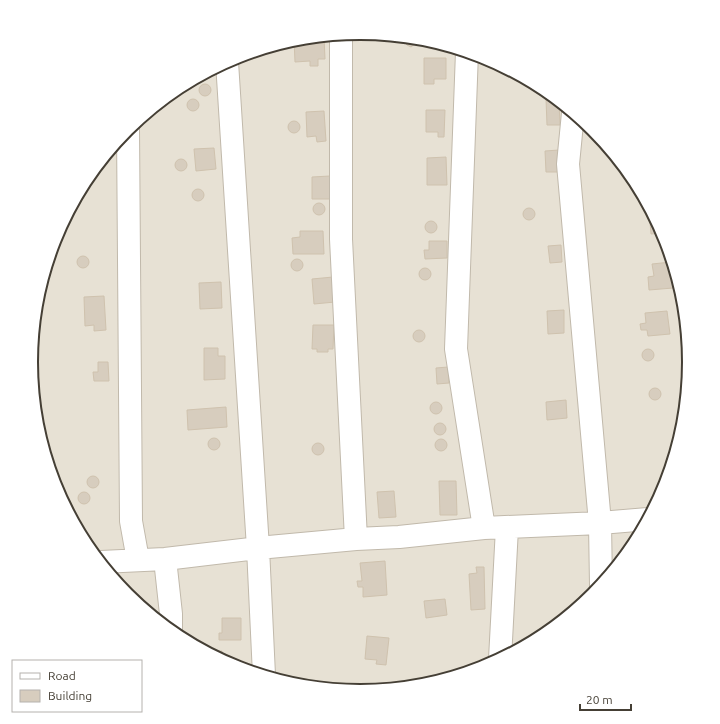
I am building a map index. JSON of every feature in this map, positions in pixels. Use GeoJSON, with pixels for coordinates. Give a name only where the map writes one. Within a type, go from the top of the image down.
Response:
{"type":"FeatureCollection","features":[{"type":"Feature","properties":{"kind":"street"},"geometry":{"type":"LineString","coordinates":[[341,41],[340,239],[356,539]]}},
{"type":"Feature","properties":{"kind":"street"},"geometry":{"type":"LineString","coordinates":[[467,58],[456,349],[484,528]]}},
{"type":"Feature","properties":{"kind":"street"},"geometry":{"type":"LineString","coordinates":[[227,69],[258,548],[264,669]]}},
{"type":"Feature","properties":{"kind":"street"},"geometry":{"type":"LineString","coordinates":[[572,120],[568,164],[600,523],[601,575]]}},
{"type":"Feature","properties":{"kind":"street"},"geometry":{"type":"LineString","coordinates":[[128,138],[131,522],[138,560]]}},
{"type":"Feature","properties":{"kind":"street"},"geometry":{"type":"LineString","coordinates":[[108,562],[165,559],[258,548],[356,539],[400,537],[484,528],[507,528],[641,520]]}},
{"type":"Feature","properties":{"kind":"street"},"geometry":{"type":"LineString","coordinates":[[500,652],[507,528]]}},
{"type":"Feature","properties":{"kind":"street"},"geometry":{"type":"LineString","coordinates":[[165,559],[171,622]]}},
{"type":"Feature","properties":{"kind":"shaded area"},"geometry":{"type":"Polygon","coordinates":[[[360,40],[423,46],[464,57],[502,73],[539,94],[588,134],[628,183],[649,220],[665,258],[676,299],[682,362],[676,425],[665,466],[649,504],[628,541],[588,590],[539,630],[502,651],[464,667],[423,678],[360,684],[297,678],[256,667],[218,651],[181,630],[132,590],[92,541],[71,504],[55,466],[44,425],[38,362],[44,299],[55,258],[71,220],[92,183],[132,134],[181,94],[218,73],[256,57],[297,46],[360,40]]]}},
{"type":"Feature","properties":{"kind":"building"},"geometry":{"type":"Polygon","coordinates":[[[324,42],[325,59],[318,59],[318,66],[310,66],[310,61],[295,62],[294,47],[324,42]]]}},
{"type":"Feature","properties":{"kind":"building"},"geometry":{"type":"Polygon","coordinates":[[[406,44],[414,45],[411,47],[406,44]]]}},
{"type":"Feature","properties":{"kind":"building"},"geometry":{"type":"Polygon","coordinates":[[[424,58],[446,58],[446,79],[434,79],[434,84],[424,84],[424,58]]]}},
{"type":"Feature","properties":{"kind":"building"},"geometry":{"type":"Polygon","coordinates":[[[207,84],[210,85],[210,95],[203,96],[200,95],[199,88],[200,85],[207,84]]]}},
{"type":"Feature","properties":{"kind":"building"},"geometry":{"type":"Polygon","coordinates":[[[195,99],[198,100],[198,110],[191,111],[188,110],[187,103],[188,100],[195,99]]]}},
{"type":"Feature","properties":{"kind":"building"},"geometry":{"type":"Polygon","coordinates":[[[546,99],[559,110],[560,125],[547,125],[546,99]]]}},
{"type":"Feature","properties":{"kind":"building"},"geometry":{"type":"Polygon","coordinates":[[[426,110],[445,110],[444,137],[438,137],[438,132],[426,132],[426,110]]]}},
{"type":"Feature","properties":{"kind":"building"},"geometry":{"type":"Polygon","coordinates":[[[324,111],[326,141],[317,142],[316,136],[307,137],[306,112],[324,111]]]}},
{"type":"Feature","properties":{"kind":"building"},"geometry":{"type":"Polygon","coordinates":[[[296,121],[299,122],[299,132],[292,133],[289,132],[288,125],[289,122],[296,121]]]}},
{"type":"Feature","properties":{"kind":"building"},"geometry":{"type":"Polygon","coordinates":[[[214,148],[216,169],[196,171],[194,149],[214,148]]]}},
{"type":"Feature","properties":{"kind":"building"},"geometry":{"type":"Polygon","coordinates":[[[559,150],[560,172],[546,172],[545,151],[559,150]]]}},
{"type":"Feature","properties":{"kind":"building"},"geometry":{"type":"Polygon","coordinates":[[[446,157],[447,185],[427,185],[427,158],[446,157]]]}},
{"type":"Feature","properties":{"kind":"building"},"geometry":{"type":"Polygon","coordinates":[[[183,159],[186,160],[186,170],[179,171],[176,170],[175,163],[176,160],[183,159]]]}},
{"type":"Feature","properties":{"kind":"building"},"geometry":{"type":"Polygon","coordinates":[[[330,176],[331,199],[312,199],[312,177],[330,176]]]}},
{"type":"Feature","properties":{"kind":"building"},"geometry":{"type":"Polygon","coordinates":[[[200,189],[203,190],[203,200],[196,201],[193,200],[192,193],[193,190],[200,189]]]}},
{"type":"Feature","properties":{"kind":"building"},"geometry":{"type":"Polygon","coordinates":[[[321,203],[324,204],[324,214],[317,215],[314,214],[313,207],[314,204],[321,203]]]}},
{"type":"Feature","properties":{"kind":"building"},"geometry":{"type":"Polygon","coordinates":[[[527,208],[531,208],[535,214],[531,220],[527,220],[523,216],[523,212],[527,208]]]}},
{"type":"Feature","properties":{"kind":"building"},"geometry":{"type":"Polygon","coordinates":[[[433,221],[436,222],[436,232],[429,233],[426,232],[425,225],[426,222],[433,221]]]}},
{"type":"Feature","properties":{"kind":"building"},"geometry":{"type":"Polygon","coordinates":[[[650,222],[655,234],[651,234],[650,222]]]}},
{"type":"Feature","properties":{"kind":"building"},"geometry":{"type":"Polygon","coordinates":[[[300,231],[323,231],[324,254],[293,254],[292,238],[300,237],[300,231]]]}},
{"type":"Feature","properties":{"kind":"building"},"geometry":{"type":"Polygon","coordinates":[[[429,241],[447,241],[447,258],[425,259],[424,250],[429,250],[429,241]]]}},
{"type":"Feature","properties":{"kind":"building"},"geometry":{"type":"Polygon","coordinates":[[[561,245],[562,262],[550,263],[548,246],[561,245]]]}},
{"type":"Feature","properties":{"kind":"building"},"geometry":{"type":"Polygon","coordinates":[[[85,256],[88,257],[88,267],[81,268],[78,267],[77,260],[78,257],[85,256]]]}},
{"type":"Feature","properties":{"kind":"building"},"geometry":{"type":"Polygon","coordinates":[[[295,259],[299,259],[303,265],[299,271],[295,271],[291,267],[291,263],[295,259]]]}},
{"type":"Feature","properties":{"kind":"building"},"geometry":{"type":"Polygon","coordinates":[[[666,262],[673,288],[649,290],[648,277],[654,276],[652,264],[666,262]]]}},
{"type":"Feature","properties":{"kind":"building"},"geometry":{"type":"Polygon","coordinates":[[[427,268],[430,269],[430,279],[423,280],[420,279],[419,272],[420,269],[427,268]]]}},
{"type":"Feature","properties":{"kind":"building"},"geometry":{"type":"Polygon","coordinates":[[[333,277],[335,302],[314,304],[312,279],[333,277]]]}},
{"type":"Feature","properties":{"kind":"building"},"geometry":{"type":"Polygon","coordinates":[[[221,282],[222,308],[200,309],[199,283],[221,282]]]}},
{"type":"Feature","properties":{"kind":"building"},"geometry":{"type":"Polygon","coordinates":[[[104,296],[106,330],[94,331],[94,325],[85,326],[84,297],[104,296]]]}},
{"type":"Feature","properties":{"kind":"building"},"geometry":{"type":"Polygon","coordinates":[[[564,310],[564,333],[548,334],[547,311],[564,310]]]}},
{"type":"Feature","properties":{"kind":"building"},"geometry":{"type":"Polygon","coordinates":[[[667,311],[670,334],[648,336],[647,330],[641,330],[640,324],[646,323],[645,313],[667,311]]]}},
{"type":"Feature","properties":{"kind":"building"},"geometry":{"type":"Polygon","coordinates":[[[313,325],[334,325],[333,349],[328,349],[328,352],[317,352],[317,349],[312,349],[313,325]]]}},
{"type":"Feature","properties":{"kind":"building"},"geometry":{"type":"Polygon","coordinates":[[[421,330],[424,331],[424,341],[417,342],[414,341],[413,334],[414,331],[421,330]]]}},
{"type":"Feature","properties":{"kind":"building"},"geometry":{"type":"Polygon","coordinates":[[[204,348],[218,348],[218,356],[225,356],[225,379],[204,380],[204,348]]]}},
{"type":"Feature","properties":{"kind":"building"},"geometry":{"type":"Polygon","coordinates":[[[646,349],[650,349],[654,355],[650,361],[646,361],[642,357],[642,353],[646,349]]]}},
{"type":"Feature","properties":{"kind":"building"},"geometry":{"type":"Polygon","coordinates":[[[98,362],[108,362],[109,381],[94,381],[93,372],[98,372],[98,362]]]}},
{"type":"Feature","properties":{"kind":"building"},"geometry":{"type":"Polygon","coordinates":[[[448,367],[449,383],[437,384],[436,368],[448,367]]]}},
{"type":"Feature","properties":{"kind":"building"},"geometry":{"type":"Polygon","coordinates":[[[653,388],[657,388],[661,394],[657,400],[653,400],[649,396],[649,392],[653,388]]]}},
{"type":"Feature","properties":{"kind":"building"},"geometry":{"type":"Polygon","coordinates":[[[566,400],[567,418],[547,420],[546,402],[566,400]]]}},
{"type":"Feature","properties":{"kind":"building"},"geometry":{"type":"Polygon","coordinates":[[[438,402],[441,403],[441,413],[434,414],[431,413],[430,406],[431,403],[438,402]]]}},
{"type":"Feature","properties":{"kind":"building"},"geometry":{"type":"Polygon","coordinates":[[[226,407],[227,427],[188,430],[187,410],[226,407]]]}},
{"type":"Feature","properties":{"kind":"building"},"geometry":{"type":"Polygon","coordinates":[[[438,423],[442,423],[446,429],[442,435],[438,435],[434,431],[434,427],[438,423]]]}},
{"type":"Feature","properties":{"kind":"building"},"geometry":{"type":"Polygon","coordinates":[[[216,438],[219,439],[219,449],[212,450],[209,449],[208,442],[209,439],[216,438]]]}},
{"type":"Feature","properties":{"kind":"building"},"geometry":{"type":"Polygon","coordinates":[[[439,439],[443,439],[447,445],[443,451],[439,451],[435,447],[435,443],[439,439]]]}},
{"type":"Feature","properties":{"kind":"building"},"geometry":{"type":"Polygon","coordinates":[[[320,443],[323,444],[323,454],[316,455],[313,454],[312,447],[313,444],[320,443]]]}},
{"type":"Feature","properties":{"kind":"building"},"geometry":{"type":"Polygon","coordinates":[[[91,476],[95,476],[99,482],[95,488],[91,488],[87,484],[87,480],[91,476]]]}},
{"type":"Feature","properties":{"kind":"building"},"geometry":{"type":"Polygon","coordinates":[[[439,481],[456,481],[457,515],[440,515],[439,481]]]}},
{"type":"Feature","properties":{"kind":"building"},"geometry":{"type":"Polygon","coordinates":[[[394,491],[396,517],[379,518],[377,492],[394,491]]]}},
{"type":"Feature","properties":{"kind":"building"},"geometry":{"type":"Polygon","coordinates":[[[86,492],[89,493],[89,503],[82,504],[79,503],[78,496],[79,493],[86,492]]]}},
{"type":"Feature","properties":{"kind":"building"},"geometry":{"type":"Polygon","coordinates":[[[385,561],[387,595],[363,597],[363,587],[358,587],[357,581],[362,581],[360,563],[385,561]]]}},
{"type":"Feature","properties":{"kind":"building"},"geometry":{"type":"Polygon","coordinates":[[[476,567],[484,567],[485,609],[471,610],[469,574],[477,573],[476,567]]]}},
{"type":"Feature","properties":{"kind":"building"},"geometry":{"type":"Polygon","coordinates":[[[445,599],[447,615],[426,618],[424,601],[445,599]]]}},
{"type":"Feature","properties":{"kind":"building"},"geometry":{"type":"Polygon","coordinates":[[[222,618],[241,618],[241,640],[219,640],[219,633],[222,633],[222,618]]]}},
{"type":"Feature","properties":{"kind":"building"},"geometry":{"type":"Polygon","coordinates":[[[367,636],[389,638],[386,665],[376,664],[377,660],[365,659],[367,636]]]}}]}
